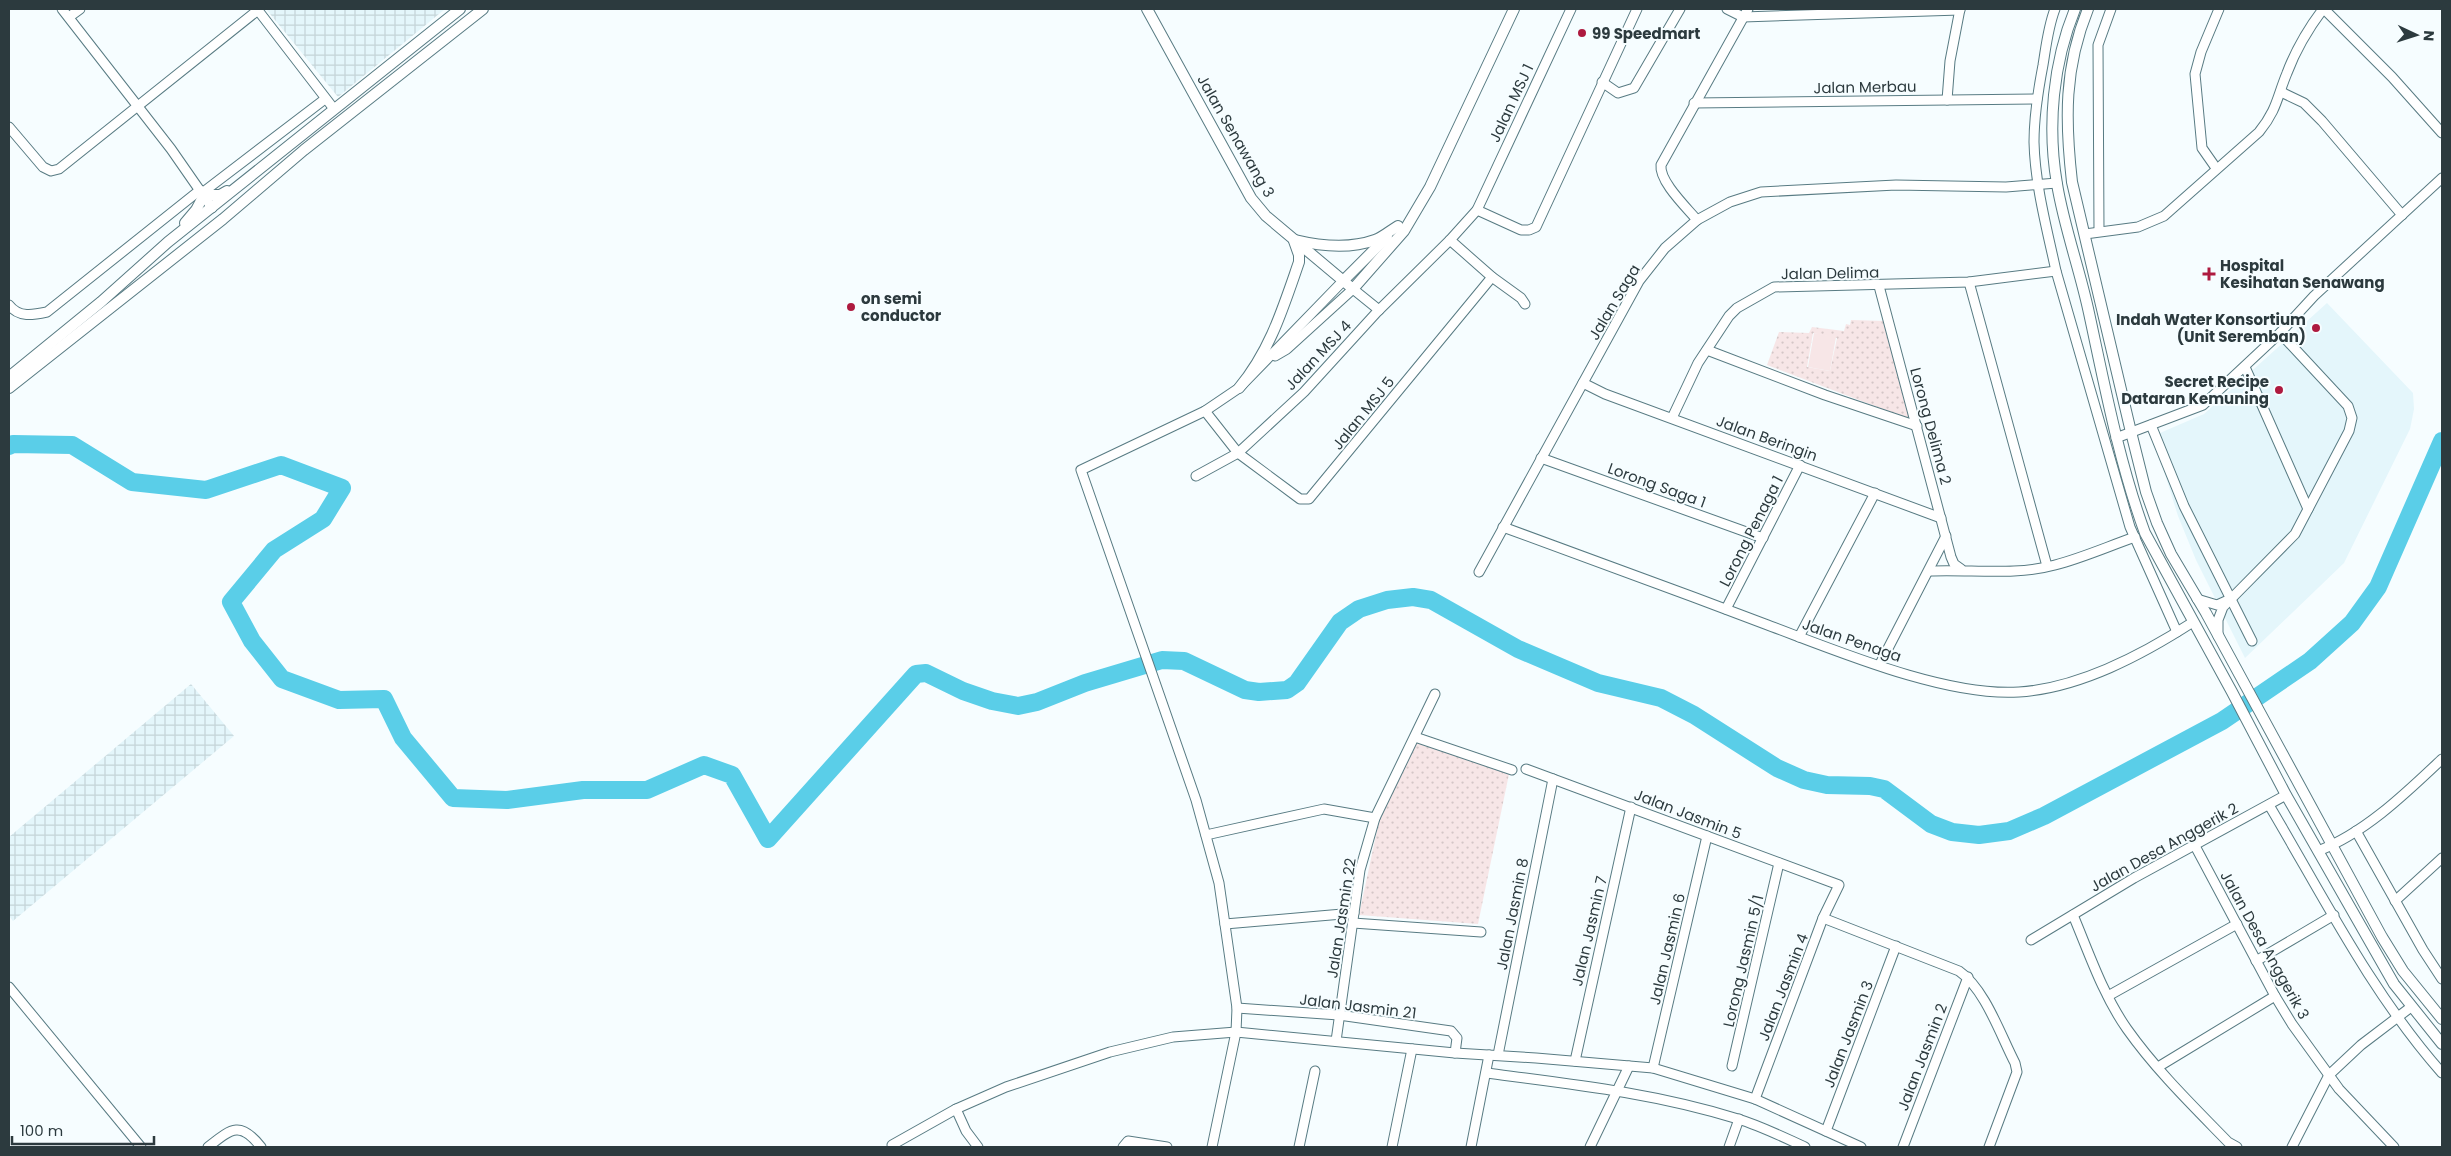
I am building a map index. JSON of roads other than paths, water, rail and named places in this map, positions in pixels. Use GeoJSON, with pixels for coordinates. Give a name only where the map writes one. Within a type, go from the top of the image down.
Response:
{"type":"FeatureCollection","features":[{"type":"Feature","properties":{"kind":"street"},"geometry":{"type":"LineString","coordinates":[[62,9],[138,107],[212,208],[212,217],[207,225],[136,287]]}},
{"type":"Feature","properties":{"kind":"street"},"geometry":{"type":"LineString","coordinates":[[69,18],[80,9]]}},
{"type":"Feature","properties":{"kind":"street"},"geometry":{"type":"LineString","coordinates":[[9,127],[43,167],[51,171],[66,166],[258,9],[334,109]]}},
{"type":"Feature","properties":{"kind":"street"},"geometry":{"type":"LineString","coordinates":[[9,377],[102,302],[168,242],[460,9]]}},
{"type":"Feature","properties":{"kind":"street"},"geometry":{"type":"LineString","coordinates":[[212,208],[220,211],[228,209],[483,9]]}},
{"type":"Feature","properties":{"kind":"street","name":"Jalan Senawang 3"},"geometry":{"type":"LineString","coordinates":[[1147,9],[1251,198],[1266,216],[1353,289]]}},
{"type":"Feature","properties":{"kind":"street"},"geometry":{"type":"LineString","coordinates":[[1268,360],[1287,349],[1353,289],[1404,231],[1461,124],[1514,9]]}},
{"type":"Feature","properties":{"kind":"street","name":"Jalan MSJ 1"},"geometry":{"type":"LineString","coordinates":[[1450,240],[1477,210],[1571,9]]}},
{"type":"Feature","properties":{"kind":"street"},"geometry":{"type":"LineString","coordinates":[[1477,210],[1521,230],[1529,230],[1536,227],[1637,9]]}},
{"type":"Feature","properties":{"kind":"street"},"geometry":{"type":"LineString","coordinates":[[1602,82],[1618,93],[1634,88],[1680,9]]}},
{"type":"Feature","properties":{"kind":"street"},"geometry":{"type":"LineString","coordinates":[[1727,9],[1745,13],[1960,10],[1950,61],[1947,100]]}},
{"type":"Feature","properties":{"kind":"street"},"geometry":{"type":"LineString","coordinates":[[2055,9],[2037,99],[2034,140],[2038,185],[2056,271],[2135,537],[2177,632]]}},
{"type":"Feature","properties":{"kind":"street"},"geometry":{"type":"LineString","coordinates":[[2075,9],[2067,28],[2057,71],[2052,110],[2057,183],[2080,270],[2116,438],[2145,534],[2250,725],[2286,795],[2382,964],[2411,1007],[2442,1044]]}},
{"type":"Feature","properties":{"kind":"street"},"geometry":{"type":"LineString","coordinates":[[2088,9],[2081,25],[2068,82],[2068,145],[2072,182],[2146,492],[2171,554],[2261,714],[2331,846],[2403,971],[2442,1019]]}},
{"type":"Feature","properties":{"kind":"street"},"geometry":{"type":"LineString","coordinates":[[2099,231],[2098,44],[2111,9]]}},
{"type":"Feature","properties":{"kind":"street"},"geometry":{"type":"LineString","coordinates":[[2216,168],[2202,148],[2195,74],[2201,52],[2219,9]]}},
{"type":"Feature","properties":{"kind":"street"},"geometry":{"type":"LineString","coordinates":[[2085,234],[2138,227],[2164,216],[2216,168],[2259,132],[2272,116],[2286,75],[2303,35],[2323,9],[2392,77],[2442,133]]}},
{"type":"Feature","properties":{"kind":"street"},"geometry":{"type":"LineString","coordinates":[[1697,220],[1660,172],[1660,165],[1745,13]]}},
{"type":"Feature","properties":{"kind":"street"},"geometry":{"type":"LineString","coordinates":[[2281,92],[2304,104],[2316,115],[2402,214]]}},
{"type":"Feature","properties":{"kind":"street"},"geometry":{"type":"LineString","coordinates":[[9,305],[20,313],[29,316],[47,312],[325,99]]}},
{"type":"Feature","properties":{"kind":"street","name":"Jalan Merbau"},"geometry":{"type":"LineString","coordinates":[[1694,102],[2037,99]]}},
{"type":"Feature","properties":{"kind":"street"},"geometry":{"type":"LineString","coordinates":[[9,388],[223,219],[304,150]]}},
{"type":"Feature","properties":{"kind":"street"},"geometry":{"type":"LineString","coordinates":[[202,193],[220,195],[251,175]]}},
{"type":"Feature","properties":{"kind":"street"},"geometry":{"type":"LineString","coordinates":[[2116,438],[2203,405],[2280,333],[2314,296],[2442,178]]}},
{"type":"Feature","properties":{"kind":"street","name":"Jalan Saga"},"geometry":{"type":"LineString","coordinates":[[1479,572],[1639,281],[1666,248],[1697,220],[1730,202],[1760,192],[1896,185],[2038,185],[2057,183]]}},
{"type":"Feature","properties":{"kind":"street"},"geometry":{"type":"LineString","coordinates":[[168,242],[196,210],[202,193]]}},
{"type":"Feature","properties":{"kind":"street"},"geometry":{"type":"LineString","coordinates":[[1215,1147],[1236,1032],[1236,1008],[1220,883],[1196,800],[1081,470],[1205,411],[1239,388],[1418,206]]}},
{"type":"Feature","properties":{"kind":"street"},"geometry":{"type":"LineString","coordinates":[[1293,240],[1320,246],[1358,243],[1376,240],[1398,226]]}},
{"type":"Feature","properties":{"kind":"street"},"geometry":{"type":"LineString","coordinates":[[1239,388],[1257,364],[1274,331],[1298,262],[1299,255],[1293,240]]}},
{"type":"Feature","properties":{"kind":"street"},"geometry":{"type":"LineString","coordinates":[[1450,240],[1492,277],[1521,298],[1525,304]]}},
{"type":"Feature","properties":{"kind":"street","name":"Jalan MSJ 4"},"geometry":{"type":"LineString","coordinates":[[1196,476],[1238,452],[1304,392],[1379,310],[1450,240]]}},
{"type":"Feature","properties":{"kind":"street","name":"Jalan Delima"},"geometry":{"type":"LineString","coordinates":[[1672,418],[1698,363],[1728,316],[1737,308],[1774,287],[1810,285],[1879,286],[1969,282],[2056,271]]}},
{"type":"Feature","properties":{"kind":"street","name":"Jalan MSJ 5"},"geometry":{"type":"LineString","coordinates":[[1205,411],[1238,452],[1300,500],[1309,499],[1492,277]]}},
{"type":"Feature","properties":{"kind":"street"},"geometry":{"type":"LineString","coordinates":[[1969,282],[2047,566]]}},
{"type":"Feature","properties":{"kind":"street","name":"Lorong Delima 2"},"geometry":{"type":"LineString","coordinates":[[1879,286],[1951,557],[1954,564],[1961,569]]}},
{"type":"Feature","properties":{"kind":"street"},"geometry":{"type":"LineString","coordinates":[[1353,289],[1379,310]]}},
{"type":"Feature","properties":{"kind":"street"},"geometry":{"type":"LineString","coordinates":[[2218,636],[2220,613],[2231,598],[2295,534],[2349,431],[2352,418],[2348,406],[2280,333]]}},
{"type":"Feature","properties":{"kind":"street"},"geometry":{"type":"LineString","coordinates":[[1707,350],[1825,395],[1917,426]]}},
{"type":"Feature","properties":{"kind":"street"},"geometry":{"type":"LineString","coordinates":[[2245,367],[2308,509]]}},
{"type":"Feature","properties":{"kind":"street","name":"Jalan Beringin"},"geometry":{"type":"LineString","coordinates":[[1583,383],[1606,394],[1941,518]]}},
{"type":"Feature","properties":{"kind":"street"},"geometry":{"type":"LineString","coordinates":[[2151,425],[2184,506],[2252,641]]}},
{"type":"Feature","properties":{"kind":"street","name":"Lorong Saga 1"},"geometry":{"type":"LineString","coordinates":[[1541,458],[1763,538]]}},
{"type":"Feature","properties":{"kind":"street","name":"Lorong Penaga 1"},"geometry":{"type":"LineString","coordinates":[[1726,609],[1800,465]]}},
{"type":"Feature","properties":{"kind":"street"},"geometry":{"type":"LineString","coordinates":[[1799,636],[1875,493]]}},
{"type":"Feature","properties":{"kind":"street","name":"Jalan Penaga"},"geometry":{"type":"LineString","coordinates":[[1504,527],[1880,664],[1957,686],[1992,691],[2018,692],[2044,689],[2082,678],[2125,660],[2193,622]]}},
{"type":"Feature","properties":{"kind":"street"},"geometry":{"type":"LineString","coordinates":[[1880,664],[1946,536]]}},
{"type":"Feature","properties":{"kind":"street"},"geometry":{"type":"LineString","coordinates":[[1929,571],[1961,569],[2014,571],[2047,566],[2135,537]]}},
{"type":"Feature","properties":{"kind":"street"},"geometry":{"type":"LineString","coordinates":[[2197,599],[2218,604],[2231,598]]}},
{"type":"Feature","properties":{"kind":"street","name":"Jalan Jasmin 22"},"geometry":{"type":"LineString","coordinates":[[1336,1042],[1360,870],[1376,818],[1435,694]]}},
{"type":"Feature","properties":{"kind":"street"},"geometry":{"type":"LineString","coordinates":[[2261,714],[2291,783],[2291,788],[2286,795]]}},
{"type":"Feature","properties":{"kind":"street"},"geometry":{"type":"LineString","coordinates":[[1415,737],[1512,770]]}},
{"type":"Feature","properties":{"kind":"street"},"geometry":{"type":"LineString","coordinates":[[2318,851],[2331,846],[2356,830],[2406,792],[2442,759]]}},
{"type":"Feature","properties":{"kind":"street","name":"Jalan Jasmin 5"},"geometry":{"type":"LineString","coordinates":[[1526,769],[1839,885]]}},
{"type":"Feature","properties":{"kind":"street","name":"Jalan Jasmin 8"},"geometry":{"type":"LineString","coordinates":[[1471,1147],[1486,1073],[1494,1055],[1553,779]]}},
{"type":"Feature","properties":{"kind":"street","name":"Jalan Desa Anggerik 2"},"geometry":{"type":"LineString","coordinates":[[2031,940],[2194,844],[2286,795]]}},
{"type":"Feature","properties":{"kind":"street"},"geometry":{"type":"LineString","coordinates":[[2269,805],[2359,959],[2398,1017],[2442,1073]]}},
{"type":"Feature","properties":{"kind":"street","name":"Jalan Jasmin 7"},"geometry":{"type":"LineString","coordinates":[[1574,1061],[1631,807]]}},
{"type":"Feature","properties":{"kind":"street"},"geometry":{"type":"LineString","coordinates":[[1206,835],[1324,809],[1376,818]]}},
{"type":"Feature","properties":{"kind":"street"},"geometry":{"type":"LineString","coordinates":[[2356,830],[2434,969],[2442,979]]}},
{"type":"Feature","properties":{"kind":"street","name":"Jalan Jasmin 6"},"geometry":{"type":"LineString","coordinates":[[1653,1068],[1708,836]]}},
{"type":"Feature","properties":{"kind":"street","name":"Jalan Desa Anggerik 3"},"geometry":{"type":"LineString","coordinates":[[2194,844],[2275,996],[2329,1075],[2394,1147]]}},
{"type":"Feature","properties":{"kind":"street"},"geometry":{"type":"LineString","coordinates":[[2395,900],[2442,858]]}},
{"type":"Feature","properties":{"kind":"street","name":"Lorong Jasmin 5/1"},"geometry":{"type":"LineString","coordinates":[[1732,1066],[1779,863]]}},
{"type":"Feature","properties":{"kind":"street","name":"Jalan Jasmin 4"},"geometry":{"type":"LineString","coordinates":[[1755,1099],[1823,918],[1839,885]]}},
{"type":"Feature","properties":{"kind":"street"},"geometry":{"type":"LineString","coordinates":[[1225,924],[1354,913]]}},
{"type":"Feature","properties":{"kind":"street"},"geometry":{"type":"LineString","coordinates":[[2256,961],[2334,915]]}},
{"type":"Feature","properties":{"kind":"street"},"geometry":{"type":"LineString","coordinates":[[2073,916],[2108,996],[2126,1028],[2158,1067],[2228,1142],[2237,1147]]}},
{"type":"Feature","properties":{"kind":"street"},"geometry":{"type":"LineString","coordinates":[[1823,918],[1959,971],[1968,977],[1982,998],[2015,1063],[2017,1072],[1989,1147]]}},
{"type":"Feature","properties":{"kind":"street"},"geometry":{"type":"LineString","coordinates":[[1353,923],[1481,932]]}},
{"type":"Feature","properties":{"kind":"street"},"geometry":{"type":"LineString","coordinates":[[2108,996],[2238,924]]}},
{"type":"Feature","properties":{"kind":"street","name":"Jalan Jasmin 3"},"geometry":{"type":"LineString","coordinates":[[1826,1130],[1896,946]]}},
{"type":"Feature","properties":{"kind":"street"},"geometry":{"type":"LineString","coordinates":[[2434,969],[2442,961]]}},
{"type":"Feature","properties":{"kind":"street","name":"Jalan Jasmin 2"},"geometry":{"type":"LineString","coordinates":[[1903,1147],[1968,977]]}},
{"type":"Feature","properties":{"kind":"street"},"geometry":{"type":"LineString","coordinates":[[9,987],[141,1147]]}},
{"type":"Feature","properties":{"kind":"street"},"geometry":{"type":"LineString","coordinates":[[2158,1067],[2275,996]]}},
{"type":"Feature","properties":{"kind":"street"},"geometry":{"type":"LineString","coordinates":[[2292,1147],[2329,1075],[2361,1045],[2411,1007]]}},
{"type":"Feature","properties":{"kind":"street","name":"Jalan Jasmin 21"},"geometry":{"type":"LineString","coordinates":[[1236,1008],[1339,1015],[1451,1031],[1457,1038],[1455,1053]]}},
{"type":"Feature","properties":{"kind":"street"},"geometry":{"type":"LineString","coordinates":[[892,1145],[956,1109],[1006,1087],[1110,1052],[1174,1037],[1236,1032],[1455,1053],[1653,1068],[1755,1099],[1861,1147]]}},
{"type":"Feature","properties":{"kind":"street"},"geometry":{"type":"LineString","coordinates":[[1392,1147],[1412,1049]]}},
{"type":"Feature","properties":{"kind":"street"},"geometry":{"type":"LineString","coordinates":[[1590,1147],[1629,1066]]}},
{"type":"Feature","properties":{"kind":"street"},"geometry":{"type":"LineString","coordinates":[[1299,1147],[1315,1071]]}},
{"type":"Feature","properties":{"kind":"street"},"geometry":{"type":"LineString","coordinates":[[1486,1073],[1618,1089],[1673,1101],[1739,1119],[1805,1147]]}},
{"type":"Feature","properties":{"kind":"street"},"geometry":{"type":"LineString","coordinates":[[956,1109],[966,1131],[978,1147]]}},
{"type":"Feature","properties":{"kind":"street"},"geometry":{"type":"LineString","coordinates":[[1729,1147],[1739,1119]]}},
{"type":"Feature","properties":{"kind":"street"},"geometry":{"type":"LineString","coordinates":[[208,1147],[227,1132],[236,1129],[245,1130],[261,1147]]}},
{"type":"Feature","properties":{"kind":"street"},"geometry":{"type":"LineString","coordinates":[[1123,1147],[1128,1141],[1167,1147]]}},
{"type":"Feature","properties":{"kind":"waterway"},"geometry":{"type":"LineString","coordinates":[[9,446],[13,444],[72,445],[132,482],[206,490],[281,465],[342,488],[323,519],[274,550],[231,602],[252,641],[282,679],[339,700],[384,699],[403,738],[453,798],[507,800],[583,790],[647,790],[704,765],[732,775],[768,839],[916,674],[926,673],[963,691],[992,701],[1018,706],[1037,702],[1085,683],[1162,660],[1184,661],[1245,690],[1259,692],[1287,690],[1297,683],[1340,622],[1359,609],[1387,600],[1413,597],[1431,600],[1518,649],[1598,683],[1661,698],[1694,715],[1777,768],[1804,780],[1827,785],[1870,786],[1884,789],[1931,824],[1952,832],[1979,835],[2009,831],[2044,816],[2222,721],[2310,661],[2352,623],[2378,587],[2442,441]]}},
{"type":"Feature","properties":{"kind":"place","name":"99 Speedmart"},"geometry":{"type":"Point","coordinates":[1582,33]}},
{"type":"Feature","properties":{"kind":"place","name":"Hospital Kesihatan Senawang"},"geometry":{"type":"Point","coordinates":[2209,274]}},
{"type":"Feature","properties":{"kind":"place","name":"on semi conductor"},"geometry":{"type":"Point","coordinates":[851,307]}},
{"type":"Feature","properties":{"kind":"place","name":"Indah Water Konsortium (Unit Seremban)"},"geometry":{"type":"Point","coordinates":[2316,328]}},
{"type":"Feature","properties":{"kind":"place","name":"Secret Recipe Dataran Kemuning"},"geometry":{"type":"Point","coordinates":[2279,390]}}]}
